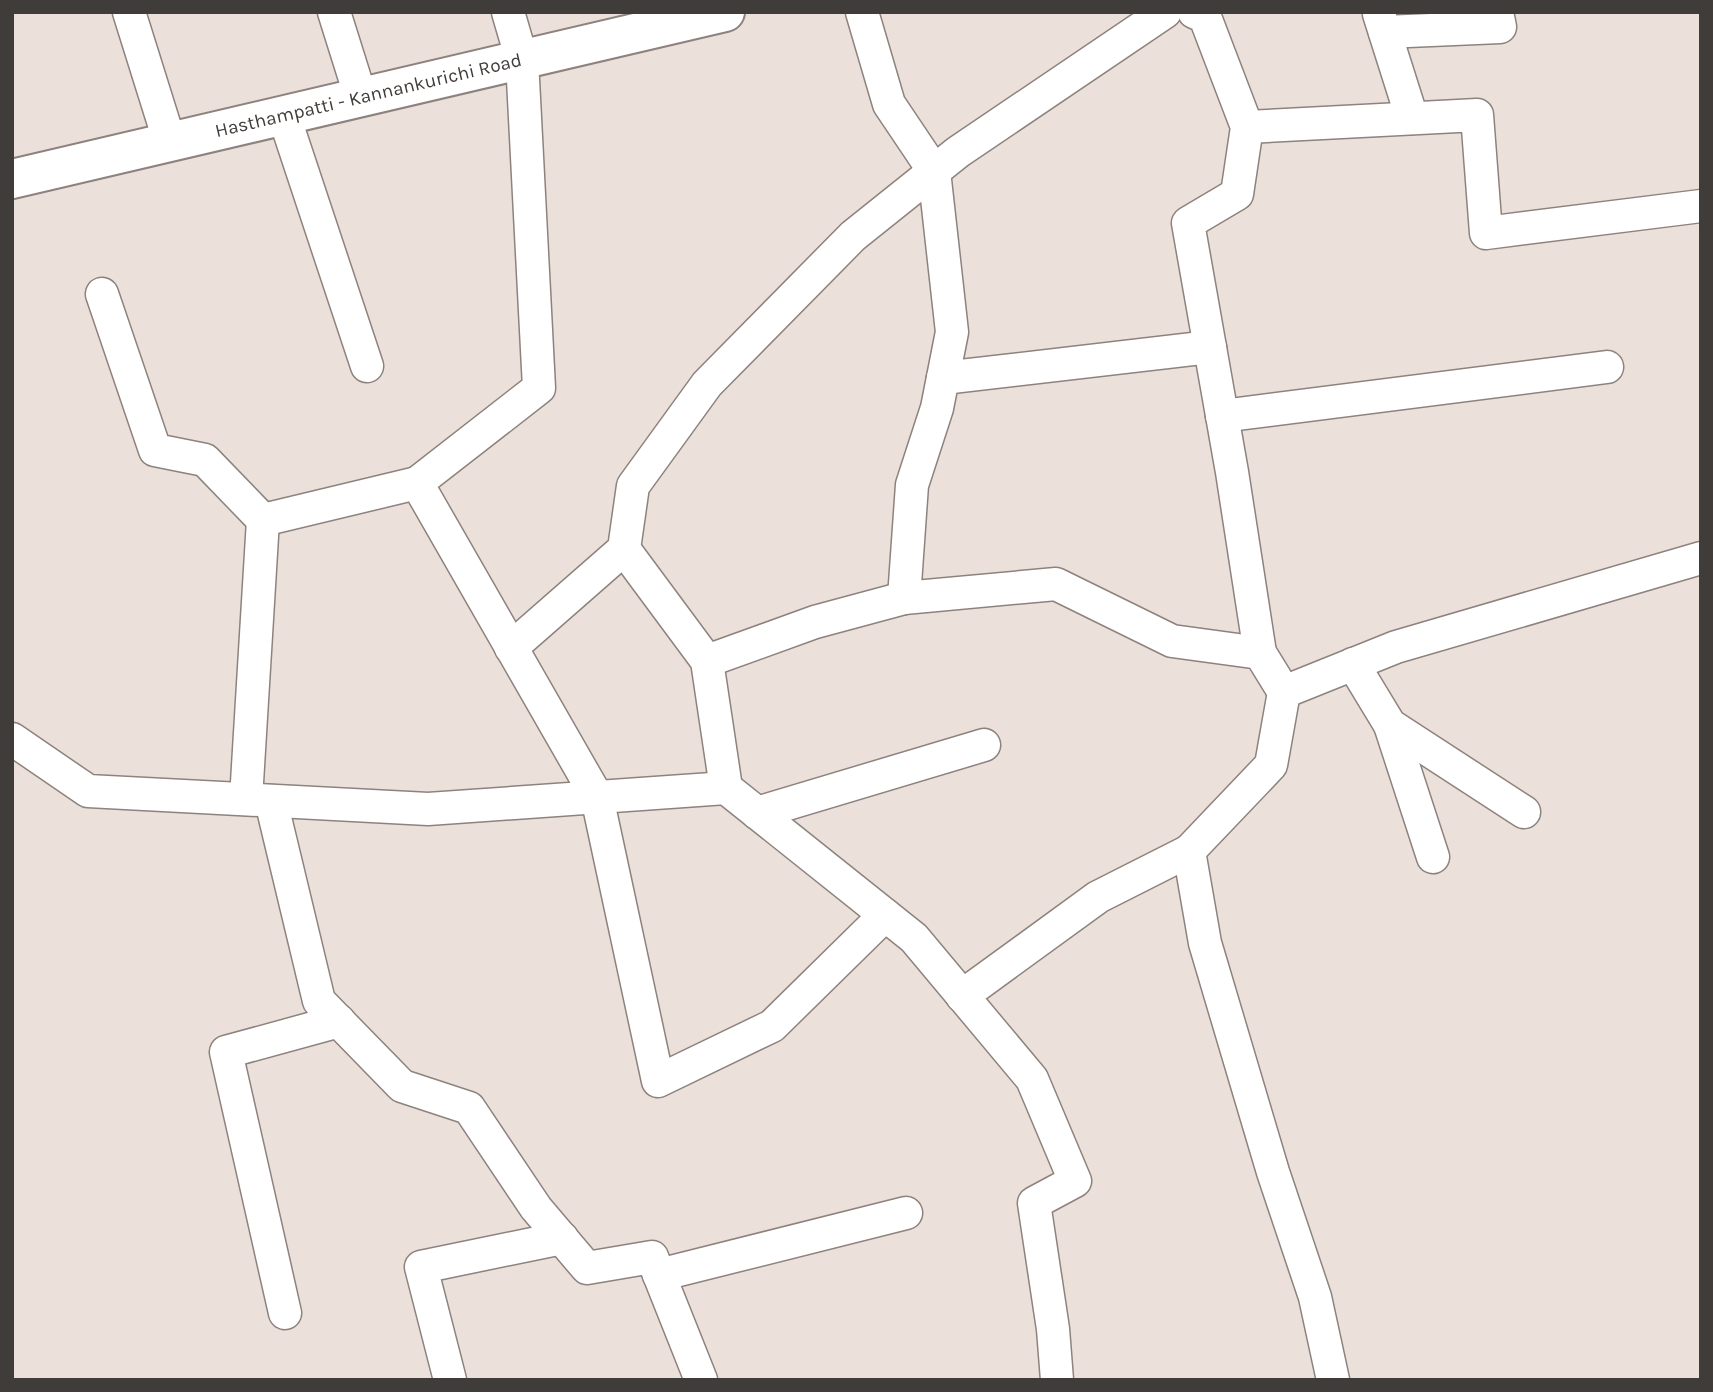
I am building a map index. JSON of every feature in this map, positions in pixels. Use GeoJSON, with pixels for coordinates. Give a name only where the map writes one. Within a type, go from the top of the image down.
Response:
{"type":"FeatureCollection","features":[{"type":"Feature","properties":{"kind":"main road","name":"Hasthampatti - Kannankurichi Road"},"geometry":{"type":"LineString","coordinates":[[12,179],[725,12]]}},
{"type":"Feature","properties":{"kind":"street"},"geometry":{"type":"LineString","coordinates":[[129,12],[170,143]]}},
{"type":"Feature","properties":{"kind":"street"},"geometry":{"type":"LineString","coordinates":[[334,12],[361,98]]}},
{"type":"Feature","properties":{"kind":"street"},"geometry":{"type":"LineString","coordinates":[[263,520],[417,483],[539,388],[522,60],[508,12]]}},
{"type":"Feature","properties":{"kind":"street"},"geometry":{"type":"LineString","coordinates":[[862,12],[889,104],[934,170],[952,332],[937,408],[912,485],[904,598]]}},
{"type":"Feature","properties":{"kind":"street"},"geometry":{"type":"LineString","coordinates":[[510,648],[624,549],[633,486],[707,384],[853,236],[958,152],[1165,12]]}},
{"type":"Feature","properties":{"kind":"street"},"geometry":{"type":"LineString","coordinates":[[962,996],[1098,897],[1189,851],[1270,765],[1284,692],[1260,653],[1223,416],[1188,223],[1237,194],[1247,127],[1205,17],[1194,12]]}},
{"type":"Feature","properties":{"kind":"street"},"geometry":{"type":"LineString","coordinates":[[1412,118],[1382,22],[1500,27],[1497,12]]}},
{"type":"Feature","properties":{"kind":"street"},"geometry":{"type":"LineString","coordinates":[[1247,127],[1477,115],[1486,233],[1701,206]]}},
{"type":"Feature","properties":{"kind":"street"},"geometry":{"type":"LineString","coordinates":[[284,116],[367,366]]}},
{"type":"Feature","properties":{"kind":"street"},"geometry":{"type":"LineString","coordinates":[[102,294],[155,450],[205,460],[263,520],[258,800],[319,1001],[402,1086],[469,1108],[536,1208],[587,1268],[652,1257],[701,1380]]}},
{"type":"Feature","properties":{"kind":"street"},"geometry":{"type":"LineString","coordinates":[[943,378],[1210,347]]}},
{"type":"Feature","properties":{"kind":"street"},"geometry":{"type":"LineString","coordinates":[[1223,416],[1607,367]]}},
{"type":"Feature","properties":{"kind":"street"},"geometry":{"type":"LineString","coordinates":[[417,483],[597,797],[658,1081],[772,1026],[886,915]]}},
{"type":"Feature","properties":{"kind":"street"},"geometry":{"type":"LineString","coordinates":[[624,549],[707,661],[726,788],[914,938],[1031,1079],[1075,1181],[1034,1203],[1053,1329],[1057,1380]]}},
{"type":"Feature","properties":{"kind":"street"},"geometry":{"type":"LineString","coordinates":[[1284,692],[1396,647],[1701,558]]}},
{"type":"Feature","properties":{"kind":"street"},"geometry":{"type":"LineString","coordinates":[[707,661],[815,622],[904,598],[1056,584],[1172,641],[1260,653]]}},
{"type":"Feature","properties":{"kind":"street"},"geometry":{"type":"LineString","coordinates":[[1353,664],[1390,725],[1433,857]]}},
{"type":"Feature","properties":{"kind":"street"},"geometry":{"type":"LineString","coordinates":[[1390,725],[1524,812]]}},
{"type":"Feature","properties":{"kind":"street"},"geometry":{"type":"LineString","coordinates":[[12,739],[88,791],[428,809],[726,788]]}},
{"type":"Feature","properties":{"kind":"street"},"geometry":{"type":"LineString","coordinates":[[757,813],[984,745]]}},
{"type":"Feature","properties":{"kind":"street"},"geometry":{"type":"LineString","coordinates":[[1189,851],[1205,943],[1273,1172],[1315,1297],[1332,1380]]}},
{"type":"Feature","properties":{"kind":"street"},"geometry":{"type":"LineString","coordinates":[[285,1313],[226,1052],[339,1021]]}},
{"type":"Feature","properties":{"kind":"street"},"geometry":{"type":"LineString","coordinates":[[659,1275],[906,1213]]}},
{"type":"Feature","properties":{"kind":"street"},"geometry":{"type":"LineString","coordinates":[[450,1380],[421,1267],[562,1238]]}}]}
